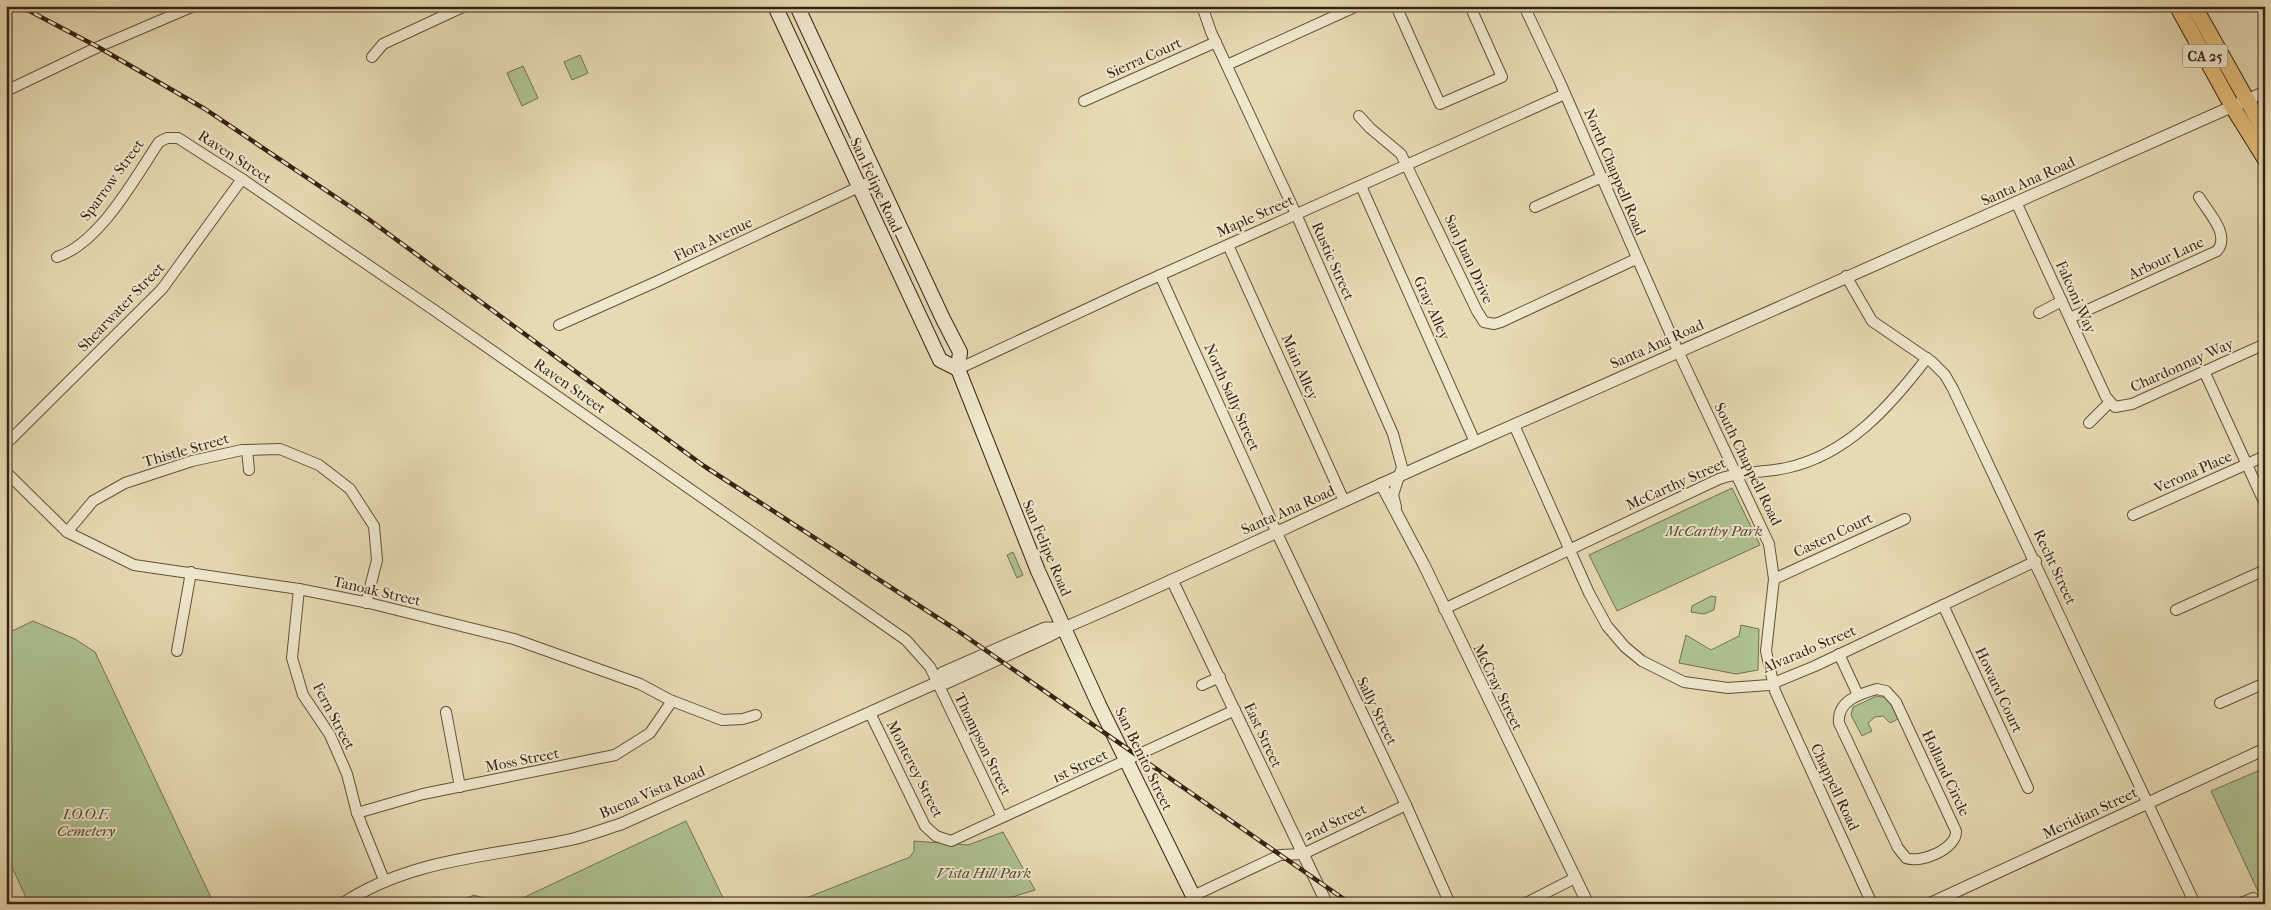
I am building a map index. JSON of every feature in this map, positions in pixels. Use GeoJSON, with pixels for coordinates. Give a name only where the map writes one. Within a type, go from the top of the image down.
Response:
{"type":"FeatureCollection","features":[{"type":"Feature","properties":{"kind":"main road","name":"San Felipe Road"},"geometry":{"type":"LineString","coordinates":[[775,6],[940,360],[958,369]]}},
{"type":"Feature","properties":{"kind":"main road","name":"San Felipe Road"},"geometry":{"type":"LineString","coordinates":[[797,6],[960,352],[958,369],[1038,570],[1064,628]]}},
{"type":"Feature","properties":{"kind":"main road","name":"CA 25"},"geometry":{"type":"LineString","coordinates":[[2177,6],[2238,103],[2265,132]]}},
{"type":"Feature","properties":{"kind":"main road","name":"CA 25"},"geometry":{"type":"LineString","coordinates":[[2194,6],[2265,159]]}},
{"type":"Feature","properties":{"kind":"main road","name":"San Benito Street"},"geometry":{"type":"LineString","coordinates":[[1064,628],[1195,900]]}},
{"type":"Feature","properties":{"kind":"street"},"geometry":{"type":"LineString","coordinates":[[6,91],[98,47],[194,6]]}},
{"type":"Feature","properties":{"kind":"street"},"geometry":{"type":"LineString","coordinates":[[372,57],[383,44],[465,6]]}},
{"type":"Feature","properties":{"kind":"street","name":"Rustic Street"},"geometry":{"type":"LineString","coordinates":[[1202,6],[1216,42],[1296,214],[1393,434],[1401,457],[1401,476]]}},
{"type":"Feature","properties":{"kind":"street"},"geometry":{"type":"LineString","coordinates":[[1227,65],[1357,6]]}},
{"type":"Feature","properties":{"kind":"street"},"geometry":{"type":"LineString","coordinates":[[1396,6],[1440,104],[1502,77],[1470,6]]}},
{"type":"Feature","properties":{"kind":"street","name":"North Chappell Road"},"geometry":{"type":"LineString","coordinates":[[1524,6],[1565,94],[1678,351]]}},
{"type":"Feature","properties":{"kind":"street","name":"Sierra Court"},"geometry":{"type":"LineString","coordinates":[[1084,101],[1216,42]]}},
{"type":"Feature","properties":{"kind":"street","name":"Santa Ana Road"},"geometry":{"type":"LineString","coordinates":[[1064,628],[1846,276],[2265,92]]}},
{"type":"Feature","properties":{"kind":"street","name":"Maple Street"},"geometry":{"type":"LineString","coordinates":[[958,369],[1160,275],[1565,94]]}},
{"type":"Feature","properties":{"kind":"street"},"geometry":{"type":"LineString","coordinates":[[1359,116],[1370,128],[1394,146],[1408,165]]}},
{"type":"Feature","properties":{"kind":"street","name":"Raven Street"},"geometry":{"type":"LineString","coordinates":[[167,138],[178,138],[242,179],[543,385],[906,640],[930,667],[936,683]]}},
{"type":"Feature","properties":{"kind":"street","name":"Sparrow Street"},"geometry":{"type":"LineString","coordinates":[[57,257],[69,253],[90,236],[112,210],[159,142],[167,138]]}},
{"type":"Feature","properties":{"kind":"street","name":"San Juan Drive"},"geometry":{"type":"LineString","coordinates":[[1408,165],[1477,311],[1488,324],[1501,322],[1636,259]]}},
{"type":"Feature","properties":{"kind":"street"},"geometry":{"type":"LineString","coordinates":[[1535,207],[1602,177]]}},
{"type":"Feature","properties":{"kind":"street","name":"Flora Avenue"},"geometry":{"type":"LineString","coordinates":[[559,325],[878,178]]}},
{"type":"Feature","properties":{"kind":"street","name":"Shearwater Street"},"geometry":{"type":"LineString","coordinates":[[6,444],[162,289],[242,179]]}},
{"type":"Feature","properties":{"kind":"street","name":"Gray Alley"},"geometry":{"type":"LineString","coordinates":[[1361,186],[1475,442]]}},
{"type":"Feature","properties":{"kind":"street","name":"Arbour Lane"},"geometry":{"type":"LineString","coordinates":[[2070,318],[2217,251],[2222,243],[2222,235],[2199,197]]}},
{"type":"Feature","properties":{"kind":"street","name":"Falconi Way"},"geometry":{"type":"LineString","coordinates":[[2016,202],[2110,403]]}},
{"type":"Feature","properties":{"kind":"street","name":"Main Alley"},"geometry":{"type":"LineString","coordinates":[[1228,245],[1344,501]]}},
{"type":"Feature","properties":{"kind":"street","name":"North Sally Street"},"geometry":{"type":"LineString","coordinates":[[1160,275],[1276,531]]}},
{"type":"Feature","properties":{"kind":"street","name":"Recht Street"},"geometry":{"type":"LineString","coordinates":[[1846,276],[1872,321],[1927,358],[1945,374],[2036,561],[2195,904]]}},
{"type":"Feature","properties":{"kind":"street"},"geometry":{"type":"LineString","coordinates":[[2039,314],[2062,301]]}},
{"type":"Feature","properties":{"kind":"street","name":"Chardonnay Way"},"geometry":{"type":"LineString","coordinates":[[2110,403],[2118,407],[2132,404],[2265,344]]}},
{"type":"Feature","properties":{"kind":"street","name":"South Chappell Road"},"geometry":{"type":"LineString","coordinates":[[1678,351],[1769,544],[1774,579],[1766,650],[1772,683]]}},
{"type":"Feature","properties":{"kind":"street","name":"McCarthy Street"},"geometry":{"type":"LineString","coordinates":[[1444,609],[1719,479],[1737,473],[1787,468],[1816,458],[1840,444],[1880,414],[1927,358]]}},
{"type":"Feature","properties":{"kind":"street"},"geometry":{"type":"LineString","coordinates":[[2204,371],[2265,504]]}},
{"type":"Feature","properties":{"kind":"street"},"geometry":{"type":"LineString","coordinates":[[2089,423],[2110,403]]}},
{"type":"Feature","properties":{"kind":"street","name":"Alvarado Street"},"geometry":{"type":"LineString","coordinates":[[1514,425],[1589,593],[1608,628],[1625,647],[1653,668],[1684,682],[1716,688],[1772,683],[1839,654],[2036,561]]}},
{"type":"Feature","properties":{"kind":"street","name":"Thistle Street"},"geometry":{"type":"LineString","coordinates":[[67,532],[92,501],[125,483],[192,461],[247,450],[280,449],[319,466],[350,489],[374,526],[377,560],[366,603]]}},
{"type":"Feature","properties":{"kind":"street"},"geometry":{"type":"LineString","coordinates":[[247,450],[249,470]]}},
{"type":"Feature","properties":{"kind":"street","name":"Verona Place"},"geometry":{"type":"LineString","coordinates":[[2133,516],[2265,456]]}},
{"type":"Feature","properties":{"kind":"street","name":"Tanoak Street"},"geometry":{"type":"LineString","coordinates":[[6,472],[67,532],[134,565],[299,589],[366,603],[514,639],[640,684],[672,701],[722,720],[743,719],[756,715]]}},
{"type":"Feature","properties":{"kind":"street"},"geometry":{"type":"LineString","coordinates":[[1397,513],[1393,495],[1401,476]]}},
{"type":"Feature","properties":{"kind":"street","name":"McCray Street"},"geometry":{"type":"LineString","coordinates":[[1382,484],[1588,904]]}},
{"type":"Feature","properties":{"kind":"street","name":"Casten Court"},"geometry":{"type":"LineString","coordinates":[[1774,579],[1905,519]]}},
{"type":"Feature","properties":{"kind":"street","name":"Sally Street"},"geometry":{"type":"LineString","coordinates":[[1276,531],[1406,805],[1450,904]]}},
{"type":"Feature","properties":{"kind":"street"},"geometry":{"type":"LineString","coordinates":[[2176,610],[2265,570]]}},
{"type":"Feature","properties":{"kind":"street"},"geometry":{"type":"LineString","coordinates":[[177,651],[191,572]]}},
{"type":"Feature","properties":{"kind":"street","name":"East Street"},"geometry":{"type":"LineString","coordinates":[[1172,580],[1327,904]]}},
{"type":"Feature","properties":{"kind":"street","name":"Fern Street"},"geometry":{"type":"LineString","coordinates":[[299,589],[292,658],[303,695],[330,735],[347,774],[357,813],[384,880]]}},
{"type":"Feature","properties":{"kind":"street","name":"Howard Court"},"geometry":{"type":"LineString","coordinates":[[1943,605],[2028,788]]}},
{"type":"Feature","properties":{"kind":"street","name":"Buena Vista Road"},"geometry":{"type":"LineString","coordinates":[[342,904],[384,880],[418,868],[574,838],[621,824],[936,683],[946,683],[1064,628]]}},
{"type":"Feature","properties":{"kind":"street"},"geometry":{"type":"LineString","coordinates":[[1839,654],[1858,695]]}},
{"type":"Feature","properties":{"kind":"street"},"geometry":{"type":"LineString","coordinates":[[1202,685],[1220,677]]}},
{"type":"Feature","properties":{"kind":"street","name":"Thompson Street"},"geometry":{"type":"LineString","coordinates":[[936,683],[1002,818]]}},
{"type":"Feature","properties":{"kind":"street","name":"Chappell Road"},"geometry":{"type":"LineString","coordinates":[[1772,683],[1872,904]]}},
{"type":"Feature","properties":{"kind":"street"},"geometry":{"type":"LineString","coordinates":[[2220,703],[2265,683]]}},
{"type":"Feature","properties":{"kind":"street","name":"Holland Circle"},"geometry":{"type":"LineString","coordinates":[[1880,689],[1886,691],[1896,702],[1956,831],[1954,841],[1944,849],[1912,860],[1906,858],[1898,848],[1839,723],[1838,716],[1842,707],[1858,695],[1880,689]]}},
{"type":"Feature","properties":{"kind":"street","name":"Moss Street"},"geometry":{"type":"LineString","coordinates":[[357,813],[423,794],[615,755],[650,733],[672,701]]}},
{"type":"Feature","properties":{"kind":"street","name":"1st Street"},"geometry":{"type":"LineString","coordinates":[[936,836],[951,841],[958,839],[1235,710]]}},
{"type":"Feature","properties":{"kind":"street"},"geometry":{"type":"LineString","coordinates":[[446,712],[460,787]]}},
{"type":"Feature","properties":{"kind":"street","name":"Monterey Street"},"geometry":{"type":"LineString","coordinates":[[870,713],[919,816],[925,826],[936,836]]}},
{"type":"Feature","properties":{"kind":"street","name":"Meridian Street"},"geometry":{"type":"LineString","coordinates":[[1929,904],[2265,749]]}},
{"type":"Feature","properties":{"kind":"street","name":"2nd Street"},"geometry":{"type":"LineString","coordinates":[[1195,900],[1280,855],[1303,854],[1406,805]]}},
{"type":"Feature","properties":{"kind":"street"},"geometry":{"type":"LineString","coordinates":[[1524,904],[1575,878]]}},
{"type":"Feature","properties":{"kind":"street"},"geometry":{"type":"LineString","coordinates":[[2239,904],[2253,898]]}},
{"type":"Feature","properties":{"kind":"green space"},"geometry":{"type":"Polygon","coordinates":[[[580,55],[588,73],[572,80],[564,62],[580,55]]]}},
{"type":"Feature","properties":{"kind":"green space"},"geometry":{"type":"Polygon","coordinates":[[[523,66],[538,98],[522,106],[507,73],[523,66]]]}},
{"type":"Feature","properties":{"kind":"green space","name":"McCarthy Park"},"geometry":{"type":"Polygon","coordinates":[[[1732,488],[1760,545],[1617,611],[1589,555],[1732,488]]]}},
{"type":"Feature","properties":{"kind":"green space"},"geometry":{"type":"Polygon","coordinates":[[[1013,552],[1023,575],[1017,578],[1007,555],[1013,552]]]}},
{"type":"Feature","properties":{"kind":"green space"},"geometry":{"type":"Polygon","coordinates":[[[1711,596],[1716,597],[1714,610],[1704,614],[1691,612],[1692,606],[1711,596]]]}},
{"type":"Feature","properties":{"kind":"green space","name":"I.O.O.F. Cemetery"},"geometry":{"type":"Polygon","coordinates":[[[33,621],[75,639],[95,652],[214,904],[29,904],[6,854],[6,634],[33,621]]]}},
{"type":"Feature","properties":{"kind":"green space"},"geometry":{"type":"Polygon","coordinates":[[[1741,625],[1759,629],[1758,670],[1736,674],[1679,663],[1686,635],[1711,650],[1739,636],[1741,625]]]}},
{"type":"Feature","properties":{"kind":"green space"},"geometry":{"type":"Polygon","coordinates":[[[1877,696],[1888,698],[1898,719],[1890,723],[1883,716],[1875,717],[1868,723],[1872,731],[1862,736],[1851,715],[1853,707],[1877,696]]]}},
{"type":"Feature","properties":{"kind":"green space"},"geometry":{"type":"Polygon","coordinates":[[[2265,768],[2265,904],[2264,904],[2211,791],[2265,768]]]}},
{"type":"Feature","properties":{"kind":"green space"},"geometry":{"type":"Polygon","coordinates":[[[686,821],[726,904],[510,904],[686,821]]]}},
{"type":"Feature","properties":{"kind":"green space","name":"Vista Hill Park"},"geometry":{"type":"Polygon","coordinates":[[[1003,832],[1035,890],[990,904],[791,904],[910,857],[914,851],[914,841],[968,845],[1003,832]]]}},
{"type":"Feature","properties":{"kind":"green space"},"geometry":{"type":"Polygon","coordinates":[[[474,895],[502,904],[453,904],[474,895]]]}},
{"type":"Feature","properties":{"kind":"railway"},"geometry":{"type":"LineString","coordinates":[[20,6],[98,47],[205,109],[367,218],[704,466],[955,629],[1351,904]]}}]}
